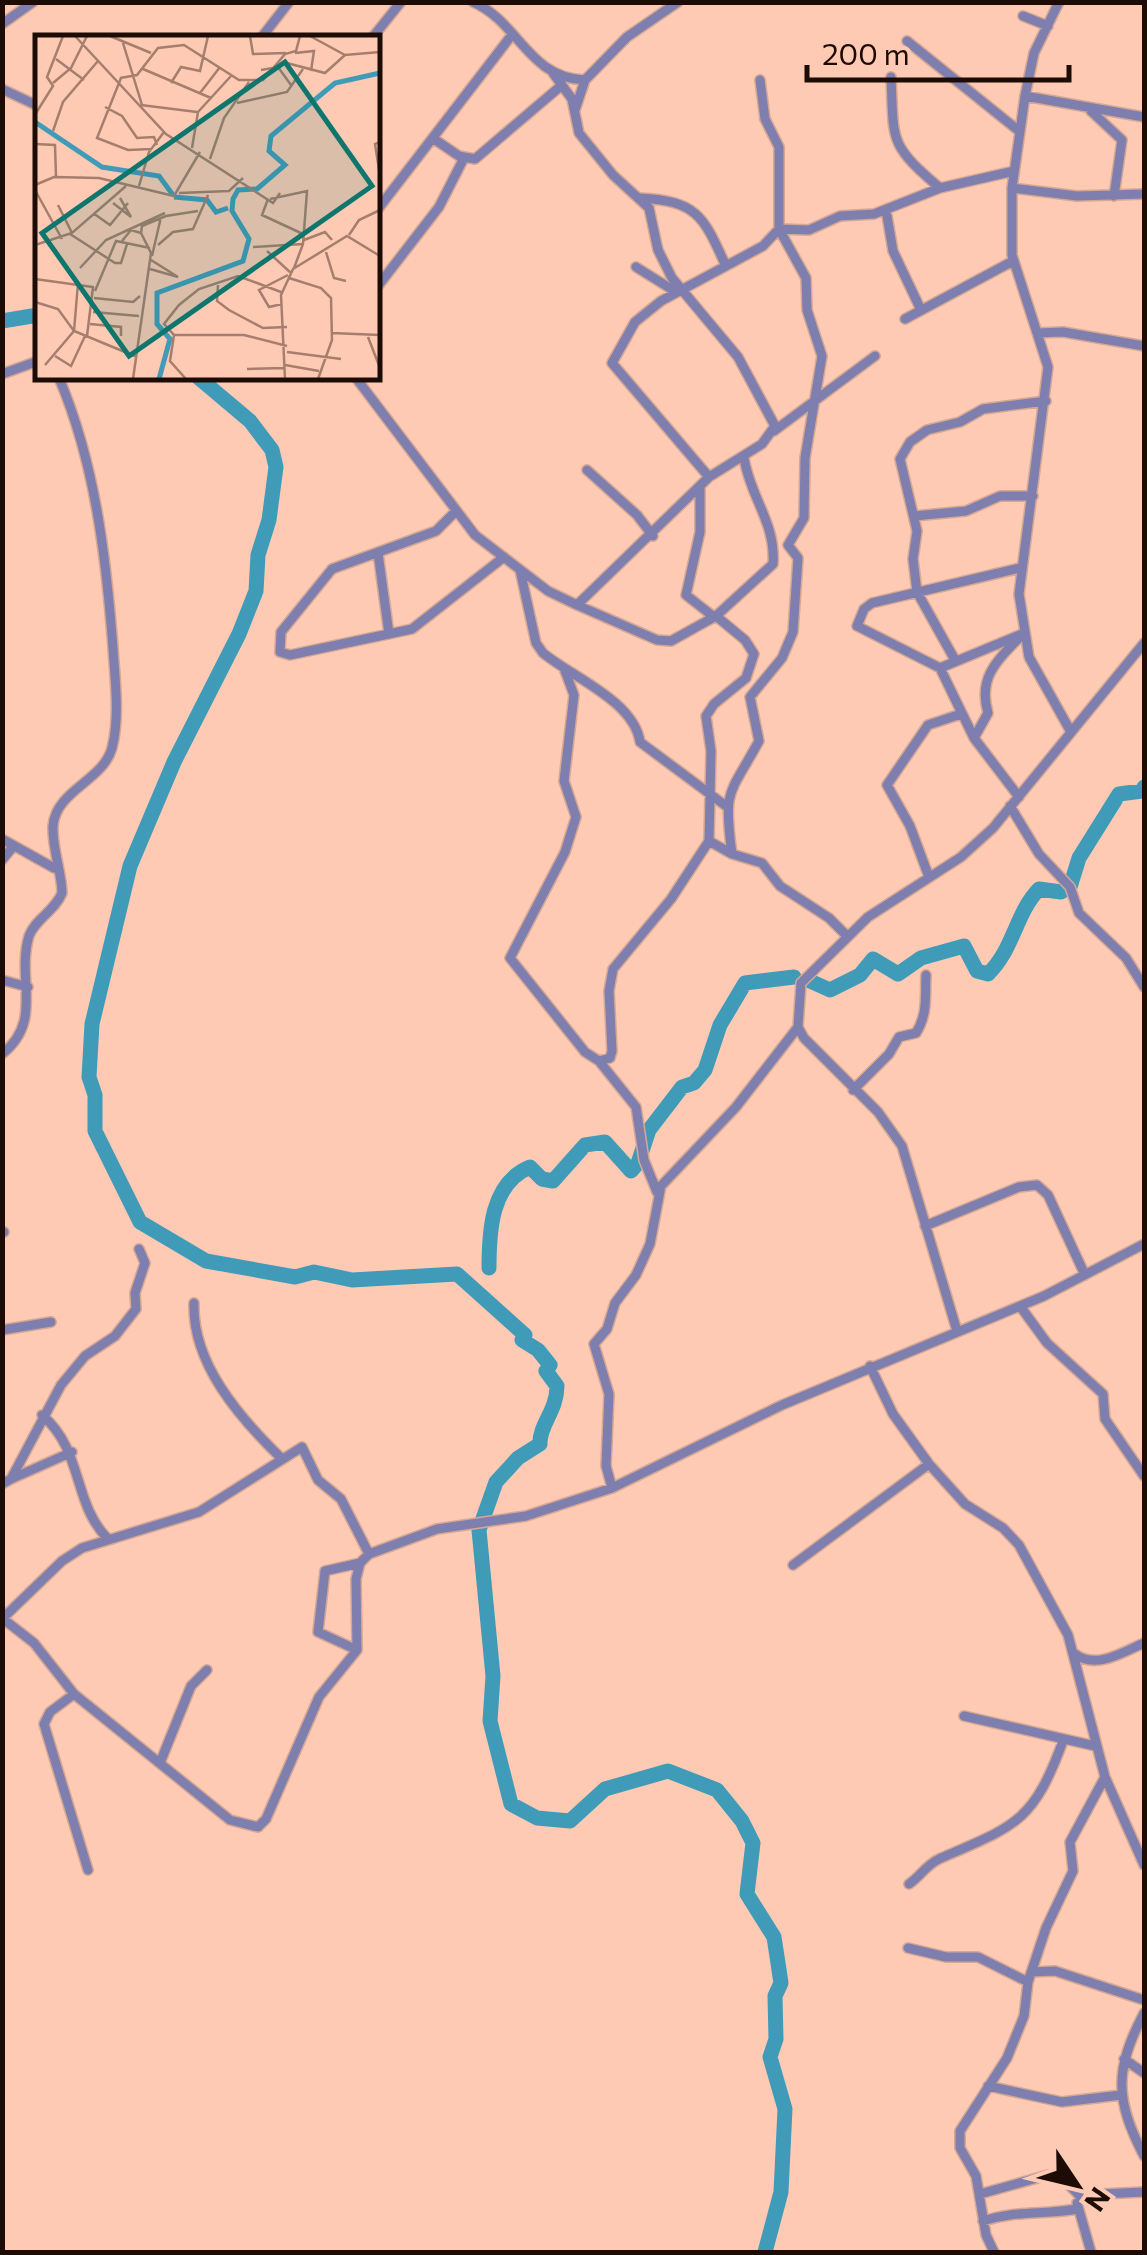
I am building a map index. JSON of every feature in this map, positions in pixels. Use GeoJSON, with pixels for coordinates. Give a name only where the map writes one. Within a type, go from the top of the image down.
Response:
{"type":"FeatureCollection","features":[{"type":"Feature","properties":{"kind":"street"},"geometry":{"type":"LineString","coordinates":[[2,24],[32,2]]}},
{"type":"Feature","properties":{"kind":"street"},"geometry":{"type":"LineString","coordinates":[[263,35],[288,2]]}},
{"type":"Feature","properties":{"kind":"street"},"geometry":{"type":"LineString","coordinates":[[374,35],[401,2]]}},
{"type":"Feature","properties":{"kind":"street"},"geometry":{"type":"LineString","coordinates":[[473,2],[492,7],[511,36],[562,84],[572,99],[573,114],[586,142],[613,175],[649,208],[658,250],[679,290],[738,357],[774,417],[774,431]]}},
{"type":"Feature","properties":{"kind":"street"},"geometry":{"type":"LineString","coordinates":[[1058,2],[1034,53],[1025,96],[1012,188],[1013,261],[1048,367],[1020,568],[1023,635],[1029,657],[1071,732]]}},
{"type":"Feature","properties":{"kind":"street"},"geometry":{"type":"LineString","coordinates":[[573,114],[585,80],[627,37],[675,3]]}},
{"type":"Feature","properties":{"kind":"street"},"geometry":{"type":"LineString","coordinates":[[1023,16],[1048,26]]}},
{"type":"Feature","properties":{"kind":"street"},"geometry":{"type":"LineString","coordinates":[[380,206],[511,36]]}},
{"type":"Feature","properties":{"kind":"street"},"geometry":{"type":"LineString","coordinates":[[907,41],[1020,131]]}},
{"type":"Feature","properties":{"kind":"street"},"geometry":{"type":"LineString","coordinates":[[553,73],[585,80]]}},
{"type":"Feature","properties":{"kind":"street"},"geometry":{"type":"LineString","coordinates":[[892,77],[892,136],[915,167],[940,188]]}},
{"type":"Feature","properties":{"kind":"street"},"geometry":{"type":"LineString","coordinates":[[732,854],[726,806],[736,773],[759,741],[750,697],[782,658],[793,632],[798,558],[788,546],[804,518],[804,458],[822,356],[808,310],[806,278],[779,230],[778,147],[765,118],[760,80]]}},
{"type":"Feature","properties":{"kind":"street"},"geometry":{"type":"LineString","coordinates":[[434,139],[464,158],[475,159],[509,134],[562,84]]}},
{"type":"Feature","properties":{"kind":"street"},"geometry":{"type":"LineString","coordinates":[[2,89],[35,105]]}},
{"type":"Feature","properties":{"kind":"street"},"geometry":{"type":"LineString","coordinates":[[1025,96],[1144,118]]}},
{"type":"Feature","properties":{"kind":"street"},"geometry":{"type":"LineString","coordinates":[[1089,109],[1122,140],[1114,196]]}},
{"type":"Feature","properties":{"kind":"street"},"geometry":{"type":"LineString","coordinates":[[380,283],[439,207],[464,158]]}},
{"type":"Feature","properties":{"kind":"street"},"geometry":{"type":"LineString","coordinates":[[709,478],[612,362],[635,322],[679,290],[763,246],[779,230],[809,230],[840,216],[886,210],[940,188],[1014,171]]}},
{"type":"Feature","properties":{"kind":"street"},"geometry":{"type":"LineString","coordinates":[[1012,188],[1114,196],[1144,194]]}},
{"type":"Feature","properties":{"kind":"street"},"geometry":{"type":"LineString","coordinates":[[640,198],[672,199],[688,206],[706,223],[724,264]]}},
{"type":"Feature","properties":{"kind":"street"},"geometry":{"type":"LineString","coordinates":[[886,210],[893,250],[921,310]]}},
{"type":"Feature","properties":{"kind":"street"},"geometry":{"type":"LineString","coordinates":[[905,319],[1013,261]]}},
{"type":"Feature","properties":{"kind":"street"},"geometry":{"type":"LineString","coordinates":[[636,267],[679,290]]}},
{"type":"Feature","properties":{"kind":"street"},"geometry":{"type":"LineString","coordinates":[[1037,333],[1062,332],[1144,346]]}},
{"type":"Feature","properties":{"kind":"street"},"geometry":{"type":"LineString","coordinates":[[577,605],[709,478],[744,458],[875,356]]}},
{"type":"Feature","properties":{"kind":"street"},"geometry":{"type":"LineString","coordinates":[[2,374],[35,362]]}},
{"type":"Feature","properties":{"kind":"street"},"geometry":{"type":"LineString","coordinates":[[2,1054],[22,1032],[30,936],[62,893],[54,868],[54,823],[60,806],[108,757],[115,719],[101,533],[78,427],[61,380]]}},
{"type":"Feature","properties":{"kind":"street"},"geometry":{"type":"LineString","coordinates":[[357,380],[387,424],[427,468],[454,513],[504,558],[577,605],[657,640],[670,641],[715,617],[773,564],[772,532],[748,479],[744,458]]}},
{"type":"Feature","properties":{"kind":"street"},"geometry":{"type":"LineString","coordinates":[[955,660],[916,592],[914,516],[898,466],[910,442],[928,430],[960,422],[984,408],[1046,401]]}},
{"type":"Feature","properties":{"kind":"street"},"geometry":{"type":"LineString","coordinates":[[587,470],[637,515],[653,536]]}},
{"type":"Feature","properties":{"kind":"street"},"geometry":{"type":"LineString","coordinates":[[599,1061],[610,1058],[612,1051],[609,991],[616,962],[671,899],[709,840],[706,716],[714,704],[746,678],[754,654],[686,594],[700,532],[700,488]]}},
{"type":"Feature","properties":{"kind":"street"},"geometry":{"type":"LineString","coordinates":[[914,516],[966,512],[1000,496],[1033,496]]}},
{"type":"Feature","properties":{"kind":"street"},"geometry":{"type":"LineString","coordinates":[[454,513],[436,531],[339,564],[323,576],[281,632],[278,647],[290,655],[404,633],[423,623],[462,587],[504,558]]}},
{"type":"Feature","properties":{"kind":"street"},"geometry":{"type":"LineString","coordinates":[[378,553],[389,634]]}},
{"type":"Feature","properties":{"kind":"street"},"geometry":{"type":"LineString","coordinates":[[1019,797],[974,738],[940,668],[857,626],[864,609],[872,603],[1020,568]]}},
{"type":"Feature","properties":{"kind":"street"},"geometry":{"type":"LineString","coordinates":[[520,570],[536,644],[565,671],[614,702],[638,730],[640,742],[710,798],[726,806]]}},
{"type":"Feature","properties":{"kind":"street"},"geometry":{"type":"LineString","coordinates":[[940,668],[1023,635]]}},
{"type":"Feature","properties":{"kind":"street"},"geometry":{"type":"LineString","coordinates":[[974,738],[988,713],[982,702],[985,679],[1023,635]]}},
{"type":"Feature","properties":{"kind":"street"},"geometry":{"type":"LineString","coordinates":[[657,1192],[736,1107],[798,1026],[801,983],[847,936],[961,858],[1019,797],[1144,642]]}},
{"type":"Feature","properties":{"kind":"street"},"geometry":{"type":"LineString","coordinates":[[565,671],[574,695],[564,781],[576,817],[566,852],[510,958],[585,1052],[599,1061],[636,1107],[642,1150],[657,1192],[657,1224],[650,1244],[636,1274],[615,1302],[607,1330],[594,1344],[609,1394],[606,1466],[612,1488]]}},
{"type":"Feature","properties":{"kind":"street"},"geometry":{"type":"LineString","coordinates":[[929,877],[910,826],[886,785],[928,725],[961,714]]}},
{"type":"Feature","properties":{"kind":"street"},"geometry":{"type":"LineString","coordinates":[[1010,806],[1039,854],[1070,887],[1079,914],[1126,958],[1144,986]]}},
{"type":"Feature","properties":{"kind":"street"},"geometry":{"type":"LineString","coordinates":[[2,839],[54,868]]}},
{"type":"Feature","properties":{"kind":"street"},"geometry":{"type":"LineString","coordinates":[[709,840],[732,854],[762,863],[780,886],[829,918],[847,936]]}},
{"type":"Feature","properties":{"kind":"street"},"geometry":{"type":"LineString","coordinates":[[2,860],[12,848]]}},
{"type":"Feature","properties":{"kind":"street"},"geometry":{"type":"LineString","coordinates":[[854,1090],[889,1054],[899,1037],[916,1033],[927,1005],[926,974]]}},
{"type":"Feature","properties":{"kind":"street"},"geometry":{"type":"LineString","coordinates":[[2,980],[28,988]]}},
{"type":"Feature","properties":{"kind":"street"},"geometry":{"type":"LineString","coordinates":[[798,1026],[878,1112],[902,1146],[957,1332]]}},
{"type":"Feature","properties":{"kind":"street"},"geometry":{"type":"LineString","coordinates":[[925,1226],[1019,1187],[1036,1185],[1048,1195],[1085,1275]]}},
{"type":"Feature","properties":{"kind":"street"},"geometry":{"type":"LineString","coordinates":[[369,1554],[342,1499],[318,1480],[302,1447],[280,1457],[199,1512],[108,1539],[62,1560],[3,1618],[34,1643],[74,1694],[230,1820],[258,1827],[266,1819],[320,1696],[357,1650],[360,1628],[356,1579],[360,1563],[369,1554],[436,1530],[526,1516],[612,1488],[870,1366],[1020,1306],[1144,1244]]}},
{"type":"Feature","properties":{"kind":"street"},"geometry":{"type":"LineString","coordinates":[[7,1482],[42,1414],[79,1362],[115,1336],[136,1308],[134,1293],[146,1260],[139,1249]]}},
{"type":"Feature","properties":{"kind":"street"},"geometry":{"type":"LineString","coordinates":[[194,1303],[193,1325],[222,1390],[280,1457]]}},
{"type":"Feature","properties":{"kind":"street"},"geometry":{"type":"LineString","coordinates":[[1020,1306],[1047,1343],[1102,1394],[1104,1419],[1144,1476]]}},
{"type":"Feature","properties":{"kind":"street"},"geometry":{"type":"LineString","coordinates":[[2,1330],[51,1322]]}},
{"type":"Feature","properties":{"kind":"street"},"geometry":{"type":"LineString","coordinates":[[870,1366],[893,1414],[929,1464],[965,1504],[1003,1528],[1019,1545],[1076,1654],[1095,1746],[1144,1865]]}},
{"type":"Feature","properties":{"kind":"street"},"geometry":{"type":"LineString","coordinates":[[42,1414],[72,1452],[90,1516],[108,1539]]}},
{"type":"Feature","properties":{"kind":"street"},"geometry":{"type":"LineString","coordinates":[[7,1482],[72,1452]]}},
{"type":"Feature","properties":{"kind":"street"},"geometry":{"type":"LineString","coordinates":[[794,1565],[929,1464]]}},
{"type":"Feature","properties":{"kind":"street"},"geometry":{"type":"LineString","coordinates":[[357,1650],[318,1632],[325,1570],[360,1563]]}},
{"type":"Feature","properties":{"kind":"street"},"geometry":{"type":"LineString","coordinates":[[1076,1654],[1084,1661],[1100,1660],[1144,1643]]}},
{"type":"Feature","properties":{"kind":"street"},"geometry":{"type":"LineString","coordinates":[[160,1763],[192,1686],[207,1670]]}},
{"type":"Feature","properties":{"kind":"street"},"geometry":{"type":"LineString","coordinates":[[74,1694],[50,1712],[44,1724],[88,1870]]}},
{"type":"Feature","properties":{"kind":"street"},"geometry":{"type":"LineString","coordinates":[[964,1716],[1095,1746]]}},
{"type":"Feature","properties":{"kind":"street"},"geometry":{"type":"LineString","coordinates":[[909,1884],[936,1860],[986,1841],[1037,1804],[1063,1741]]}},
{"type":"Feature","properties":{"kind":"street"},"geometry":{"type":"LineString","coordinates":[[994,2252],[983,2221],[980,2194],[958,2136],[1018,2030],[1046,1928],[1073,1871],[1070,1842],[1106,1777]]}},
{"type":"Feature","properties":{"kind":"street"},"geometry":{"type":"LineString","coordinates":[[908,1948],[946,1957],[978,1957],[1030,1977],[1055,1971],[1144,2000]]}},
{"type":"Feature","properties":{"kind":"street"},"geometry":{"type":"LineString","coordinates":[[1144,2013],[1124,2059],[1121,2095],[1124,2114],[1144,2156]]}},
{"type":"Feature","properties":{"kind":"street"},"geometry":{"type":"LineString","coordinates":[[1124,2059],[1144,2074]]}},
{"type":"Feature","properties":{"kind":"street"},"geometry":{"type":"LineString","coordinates":[[988,2086],[1062,2102],[1121,2095]]}},
{"type":"Feature","properties":{"kind":"street"},"geometry":{"type":"LineString","coordinates":[[980,2194],[1048,2175],[1064,2180],[1078,2196],[1077,2209],[1092,2252]]}},
{"type":"Feature","properties":{"kind":"street"},"geometry":{"type":"LineString","coordinates":[[1078,2196],[1144,2192]]}},
{"type":"Feature","properties":{"kind":"street"},"geometry":{"type":"LineString","coordinates":[[983,2221],[1019,2211],[1048,2216],[1077,2209]]}},
{"type":"Feature","properties":{"kind":"waterway"},"geometry":{"type":"LineString","coordinates":[[2,321],[35,316]]}},
{"type":"Feature","properties":{"kind":"waterway"},"geometry":{"type":"LineString","coordinates":[[201,380],[250,421],[272,450],[276,467],[269,520],[258,555],[256,591],[239,634],[174,762],[130,866],[92,1024],[89,1077],[95,1095],[95,1131],[140,1222],[206,1261],[295,1277],[314,1272],[352,1280],[457,1274],[525,1335],[522,1340],[538,1350],[550,1365],[546,1371],[557,1386],[556,1395],[540,1444],[518,1458],[496,1482],[479,1530],[493,1676],[490,1721],[511,1804],[537,1818],[570,1821],[605,1789],[668,1771],[717,1790],[742,1821],[753,1843],[747,1894],[774,1937],[781,1983],[775,1996],[776,2039],[770,2057],[785,2109],[781,2192],[765,2252]]}},
{"type":"Feature","properties":{"kind":"waterway"},"geometry":{"type":"LineString","coordinates":[[810,981],[830,990],[860,975],[873,959],[898,974],[921,958],[964,946],[977,971],[988,974],[1004,954],[1039,889],[1061,892],[1070,887],[1079,858],[1119,794],[1142,791],[1144,787]]}},
{"type":"Feature","properties":{"kind":"waterway"},"geometry":{"type":"LineString","coordinates":[[489,1268],[495,1210],[507,1184],[517,1174],[530,1167],[542,1179],[553,1181],[585,1145],[605,1142],[631,1171],[638,1163],[649,1130],[682,1087],[694,1083],[705,1070],[720,1025],[745,983],[794,977]]}}]}
